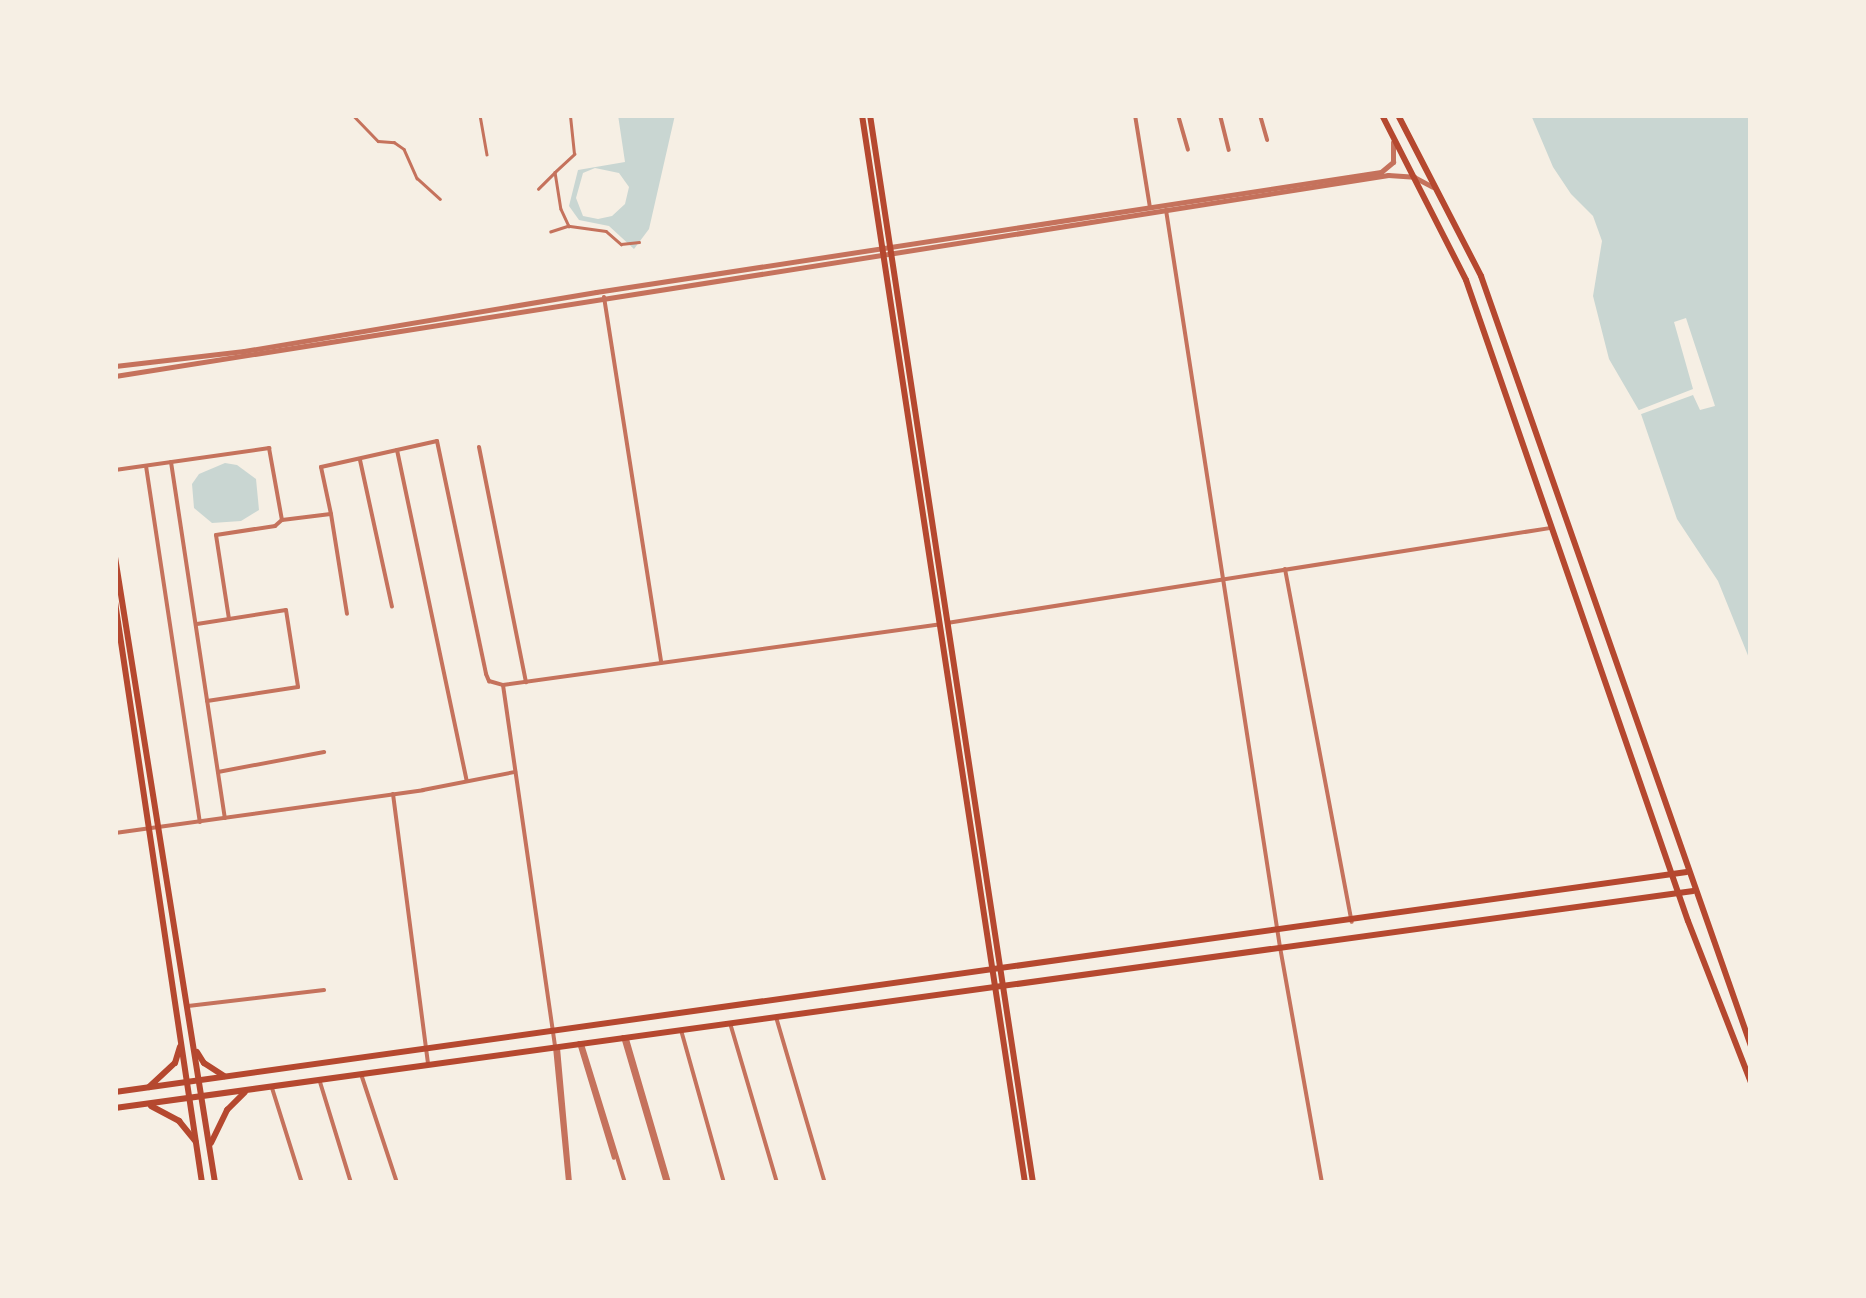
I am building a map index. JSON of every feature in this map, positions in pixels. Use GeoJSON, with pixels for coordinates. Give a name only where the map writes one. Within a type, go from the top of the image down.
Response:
{"type":"FeatureCollection","features":[{"type":"Feature","properties":{"kind":"main road"},"geometry":{"type":"LineString","coordinates":[[862,115],[887,251],[1033,1183]]}},
{"type":"Feature","properties":{"kind":"main road"},"geometry":{"type":"LineString","coordinates":[[870,115],[887,251]]}},
{"type":"Feature","properties":{"kind":"main road"},"geometry":{"type":"LineString","coordinates":[[1382,115],[1466,280],[1672,876],[1751,1082]]}},
{"type":"Feature","properties":{"kind":"main road"},"geometry":{"type":"LineString","coordinates":[[1398,115],[1481,276],[1686,872],[1751,1046]]}},
{"type":"Feature","properties":{"kind":"main road"},"geometry":{"type":"LineString","coordinates":[[115,556],[215,1183]]}},
{"type":"Feature","properties":{"kind":"main road"},"geometry":{"type":"LineString","coordinates":[[115,602],[202,1183]]}},
{"type":"Feature","properties":{"kind":"main road"},"geometry":{"type":"LineString","coordinates":[[945,624],[1025,1183]]}},
{"type":"Feature","properties":{"kind":"main road"},"geometry":{"type":"LineString","coordinates":[[115,1092],[1278,933],[1686,872]]}},
{"type":"Feature","properties":{"kind":"main road"},"geometry":{"type":"LineString","coordinates":[[115,1108],[1693,890]]}},
{"type":"Feature","properties":{"kind":"main road"},"geometry":{"type":"LineString","coordinates":[[147,1088],[175,1063],[182,1041]]}},
{"type":"Feature","properties":{"kind":"main road"},"geometry":{"type":"LineString","coordinates":[[194,1044],[204,1063],[230,1077]]}},
{"type":"Feature","properties":{"kind":"main road"},"geometry":{"type":"LineString","coordinates":[[442,1049],[437,1055],[444,1063]]}},
{"type":"Feature","properties":{"kind":"main road"},"geometry":{"type":"LineString","coordinates":[[406,1054],[412,1059],[408,1068]]}},
{"type":"Feature","properties":{"kind":"main road"},"geometry":{"type":"LineString","coordinates":[[209,1149],[227,1110],[247,1090]]}},
{"type":"Feature","properties":{"kind":"main road"},"geometry":{"type":"LineString","coordinates":[[145,1105],[179,1120],[195,1142]]}},
{"type":"Feature","properties":{"kind":"street"},"geometry":{"type":"LineString","coordinates":[[354,115],[378,141],[394,142],[404,149],[417,178],[440,199]]}},
{"type":"Feature","properties":{"kind":"street"},"geometry":{"type":"LineString","coordinates":[[480,115],[487,154]]}},
{"type":"Feature","properties":{"kind":"street"},"geometry":{"type":"LineString","coordinates":[[538,189],[574,154],[570,115]]}},
{"type":"Feature","properties":{"kind":"street"},"geometry":{"type":"LineString","coordinates":[[1136,115],[1150,208]]}},
{"type":"Feature","properties":{"kind":"street"},"geometry":{"type":"LineString","coordinates":[[1178,115],[1188,150]]}},
{"type":"Feature","properties":{"kind":"street"},"geometry":{"type":"LineString","coordinates":[[1220,115],[1229,150]]}},
{"type":"Feature","properties":{"kind":"street"},"geometry":{"type":"LineString","coordinates":[[1260,115],[1267,140]]}},
{"type":"Feature","properties":{"kind":"street"},"geometry":{"type":"LineString","coordinates":[[887,251],[1381,172],[1393,162],[1392,134]]}},
{"type":"Feature","properties":{"kind":"street"},"geometry":{"type":"LineString","coordinates":[[555,172],[561,209],[569,226]]}},
{"type":"Feature","properties":{"kind":"street"},"geometry":{"type":"LineString","coordinates":[[115,366],[244,351],[1388,175],[1414,177],[1436,189]]}},
{"type":"Feature","properties":{"kind":"street"},"geometry":{"type":"LineString","coordinates":[[1165,208],[1280,946],[1322,1183]]}},
{"type":"Feature","properties":{"kind":"street"},"geometry":{"type":"LineString","coordinates":[[551,232],[569,226],[606,231],[621,244],[639,242]]}},
{"type":"Feature","properties":{"kind":"street"},"geometry":{"type":"LineString","coordinates":[[115,376],[604,293]]}},
{"type":"Feature","properties":{"kind":"street"},"geometry":{"type":"LineString","coordinates":[[604,293],[661,663]]}},
{"type":"Feature","properties":{"kind":"street"},"geometry":{"type":"LineString","coordinates":[[346,614],[321,467],[437,441],[486,674],[489,682],[503,685],[945,624],[1553,527]]}},
{"type":"Feature","properties":{"kind":"street"},"geometry":{"type":"LineString","coordinates":[[478,447],[526,682]]}},
{"type":"Feature","properties":{"kind":"street"},"geometry":{"type":"LineString","coordinates":[[115,470],[270,448],[282,520]]}},
{"type":"Feature","properties":{"kind":"street"},"geometry":{"type":"LineString","coordinates":[[397,450],[467,782]]}},
{"type":"Feature","properties":{"kind":"street"},"geometry":{"type":"LineString","coordinates":[[360,459],[392,607]]}},
{"type":"Feature","properties":{"kind":"street"},"geometry":{"type":"LineString","coordinates":[[171,462],[225,818]]}},
{"type":"Feature","properties":{"kind":"street"},"geometry":{"type":"LineString","coordinates":[[146,466],[200,822]]}},
{"type":"Feature","properties":{"kind":"street"},"geometry":{"type":"LineString","coordinates":[[229,619],[216,535],[330,514]]}},
{"type":"Feature","properties":{"kind":"street"},"geometry":{"type":"LineString","coordinates":[[1285,568],[1352,922]]}},
{"type":"Feature","properties":{"kind":"street"},"geometry":{"type":"LineString","coordinates":[[196,624],[286,610],[298,687],[207,701]]}},
{"type":"Feature","properties":{"kind":"street"},"geometry":{"type":"LineString","coordinates":[[503,685],[557,1046],[569,1183]]}},
{"type":"Feature","properties":{"kind":"street"},"geometry":{"type":"LineString","coordinates":[[218,772],[324,752]]}},
{"type":"Feature","properties":{"kind":"street"},"geometry":{"type":"LineString","coordinates":[[115,834],[516,772]]}},
{"type":"Feature","properties":{"kind":"street"},"geometry":{"type":"LineString","coordinates":[[392,794],[428,1065]]}},
{"type":"Feature","properties":{"kind":"street"},"geometry":{"type":"LineString","coordinates":[[188,1006],[324,990]]}},
{"type":"Feature","properties":{"kind":"street"},"geometry":{"type":"LineString","coordinates":[[776,1017],[825,1183]]}},
{"type":"Feature","properties":{"kind":"street"},"geometry":{"type":"LineString","coordinates":[[730,1023],[777,1183]]}},
{"type":"Feature","properties":{"kind":"street"},"geometry":{"type":"LineString","coordinates":[[681,1030],[724,1183]]}},
{"type":"Feature","properties":{"kind":"street"},"geometry":{"type":"LineString","coordinates":[[625,1037],[667,1183]]}},
{"type":"Feature","properties":{"kind":"street"},"geometry":{"type":"LineString","coordinates":[[580,1043],[623,1183]]}},
{"type":"Feature","properties":{"kind":"street"},"geometry":{"type":"LineString","coordinates":[[361,1074],[397,1183]]}},
{"type":"Feature","properties":{"kind":"street"},"geometry":{"type":"LineString","coordinates":[[320,1080],[350,1183]]}},
{"type":"Feature","properties":{"kind":"street"},"geometry":{"type":"LineString","coordinates":[[272,1086],[282,1130],[302,1183]]}},
{"type":"Feature","properties":{"kind":"shaded area"},"geometry":{"type":"Polygon","coordinates":[[[618,115],[675,115],[649,229],[634,249],[609,226],[579,220],[569,206],[578,170],[625,162],[618,115]],[[595,168],[583,173],[576,198],[583,216],[612,216],[625,204],[629,187],[619,173],[595,168]]]}},
{"type":"Feature","properties":{"kind":"shaded area"},"geometry":{"type":"Polygon","coordinates":[[[1531,115],[1751,115],[1751,663],[1718,581],[1677,519],[1641,414],[1609,359],[1593,296],[1602,241],[1593,216],[1571,194],[1553,167],[1531,115]]]}},
{"type":"Feature","properties":{"kind":"shaded area"},"geometry":{"type":"Polygon","coordinates":[[[225,463],[237,465],[256,479],[259,510],[241,521],[212,523],[194,508],[192,484],[199,474],[225,463]]]}},
{"type":"Feature","properties":{"kind":"pier"},"geometry":{"type":"Polygon","coordinates":[[[1686,318],[1715,406],[1700,410],[1693,395],[1636,416],[1634,412],[1693,389],[1674,322],[1686,318]]]}}]}
